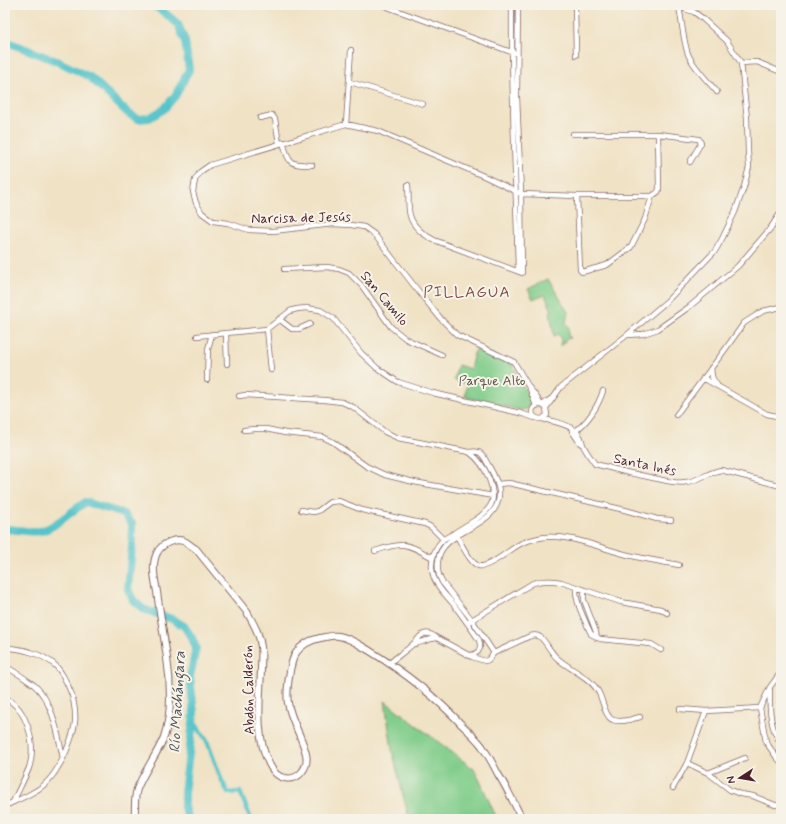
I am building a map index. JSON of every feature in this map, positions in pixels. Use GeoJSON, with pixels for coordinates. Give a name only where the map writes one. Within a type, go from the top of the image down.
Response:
{"type":"FeatureCollection","features":[{"type":"Feature","properties":{"kind":"street"},"geometry":{"type":"LineString","coordinates":[[382,5],[517,54]]}},
{"type":"Feature","properties":{"kind":"street"},"geometry":{"type":"LineString","coordinates":[[512,5],[512,53],[522,194],[520,272]]}},
{"type":"Feature","properties":{"kind":"street"},"geometry":{"type":"LineString","coordinates":[[518,5],[515,96],[516,191],[520,272]]}},
{"type":"Feature","properties":{"kind":"street"},"geometry":{"type":"LineString","coordinates":[[576,5],[576,55]]}},
{"type":"Feature","properties":{"kind":"street"},"geometry":{"type":"LineString","coordinates":[[544,408],[561,387],[627,335],[667,301],[715,251],[735,212],[744,187],[749,167],[747,123],[741,62],[727,41],[694,12],[680,7],[662,5]]}},
{"type":"Feature","properties":{"kind":"street"},"geometry":{"type":"LineString","coordinates":[[680,7],[685,42],[689,55],[700,72],[717,92]]}},
{"type":"Feature","properties":{"kind":"street"},"geometry":{"type":"LineString","coordinates":[[346,124],[351,50]]}},
{"type":"Feature","properties":{"kind":"street"},"geometry":{"type":"LineString","coordinates":[[741,62],[757,62],[779,71]]}},
{"type":"Feature","properties":{"kind":"street"},"geometry":{"type":"LineString","coordinates":[[350,82],[423,104]]}},
{"type":"Feature","properties":{"kind":"street"},"geometry":{"type":"LineString","coordinates":[[260,118],[272,115],[275,119],[281,143],[291,163],[295,165],[312,165]]}},
{"type":"Feature","properties":{"kind":"street","name":"Narcisa de Jesús"},"geometry":{"type":"LineString","coordinates":[[522,194],[378,131],[346,124],[210,165],[200,172],[195,180],[193,192],[196,203],[202,213],[213,221],[249,230],[273,231],[333,224],[364,227],[374,234],[423,297],[457,335],[514,362],[530,389],[535,407]]}},
{"type":"Feature","properties":{"kind":"street"},"geometry":{"type":"LineString","coordinates":[[573,134],[658,134],[699,139],[701,143],[690,162]]}},
{"type":"Feature","properties":{"kind":"street"},"geometry":{"type":"LineString","coordinates":[[522,194],[652,196],[658,192],[659,189],[658,134]]}},
{"type":"Feature","properties":{"kind":"street"},"geometry":{"type":"LineString","coordinates":[[408,185],[408,212],[417,229],[426,236],[520,272]]}},
{"type":"Feature","properties":{"kind":"street"},"geometry":{"type":"LineString","coordinates":[[577,196],[580,270],[582,272],[607,265],[631,247],[645,219],[652,196]]}},
{"type":"Feature","properties":{"kind":"street"},"geometry":{"type":"LineString","coordinates":[[627,335],[643,334],[658,329],[689,307],[738,266],[770,229],[781,212]]}},
{"type":"Feature","properties":{"kind":"street","name":"San Camilo"},"geometry":{"type":"LineString","coordinates":[[284,269],[327,267],[350,273],[362,286],[391,327],[406,339],[442,355]]}},
{"type":"Feature","properties":{"kind":"street"},"geometry":{"type":"LineString","coordinates":[[676,415],[744,323],[763,311],[781,307]]}},
{"type":"Feature","properties":{"kind":"street"},"geometry":{"type":"LineString","coordinates":[[197,336],[267,329],[290,311],[306,308],[320,310],[332,318],[366,358],[377,368],[398,382],[433,393],[520,413],[537,419],[561,423],[574,431],[586,420],[599,402],[603,391]]}},
{"type":"Feature","properties":{"kind":"street"},"geometry":{"type":"LineString","coordinates":[[279,319],[292,329],[299,329],[310,324]]}},
{"type":"Feature","properties":{"kind":"street"},"geometry":{"type":"LineString","coordinates":[[267,329],[271,370]]}},
{"type":"Feature","properties":{"kind":"street"},"geometry":{"type":"LineString","coordinates":[[226,333],[227,364]]}},
{"type":"Feature","properties":{"kind":"street"},"geometry":{"type":"LineString","coordinates":[[207,380],[208,349],[212,334]]}},
{"type":"Feature","properties":{"kind":"street"},"geometry":{"type":"LineString","coordinates":[[711,368],[712,377],[718,386]]}},
{"type":"Feature","properties":{"kind":"street"},"geometry":{"type":"LineString","coordinates":[[703,378],[767,414],[781,418]]}},
{"type":"Feature","properties":{"kind":"street"},"geometry":{"type":"LineString","coordinates":[[530,389],[555,422]]}},
{"type":"Feature","properties":{"kind":"street"},"geometry":{"type":"LineString","coordinates":[[239,396],[253,395],[342,402],[353,407],[385,432],[398,438],[469,452],[478,451],[482,454],[497,484],[499,496],[498,503],[489,517],[443,539],[435,550],[432,558],[434,580],[467,623],[481,645],[478,652],[469,655]]}},
{"type":"Feature","properties":{"kind":"street"},"geometry":{"type":"LineString","coordinates":[[520,413],[535,407],[544,408]]}},
{"type":"Feature","properties":{"kind":"street"},"geometry":{"type":"LineString","coordinates":[[535,407],[533,410],[535,418]]}},
{"type":"Feature","properties":{"kind":"street"},"geometry":{"type":"LineString","coordinates":[[542,419],[546,417],[544,408]]}},
{"type":"Feature","properties":{"kind":"street"},"geometry":{"type":"LineString","coordinates":[[244,430],[266,429],[327,438],[366,466],[385,474],[414,482],[493,496]]}},
{"type":"Feature","properties":{"kind":"street","name":"Santa Inés"},"geometry":{"type":"LineString","coordinates":[[574,431],[583,441],[583,445],[595,464],[636,475],[682,483],[714,471],[721,470],[781,486]]}},
{"type":"Feature","properties":{"kind":"street"},"geometry":{"type":"LineString","coordinates":[[469,452],[478,459],[487,475],[493,491],[491,504],[485,513],[456,534],[446,544],[438,559],[438,571],[442,582],[472,620],[494,653]]}},
{"type":"Feature","properties":{"kind":"street"},"geometry":{"type":"LineString","coordinates":[[497,484],[509,483],[657,519],[671,520]]}},
{"type":"Feature","properties":{"kind":"street"},"geometry":{"type":"LineString","coordinates":[[301,510],[313,512],[318,511],[330,502],[338,502],[362,510],[425,524],[431,527],[443,539]]}},
{"type":"Feature","properties":{"kind":"street"},"geometry":{"type":"LineString","coordinates":[[456,534],[472,560],[480,566],[488,565],[521,544],[531,540],[560,537],[590,544],[629,556],[679,565]]}},
{"type":"Feature","properties":{"kind":"street","name":"Abdón Calderón"},"geometry":{"type":"LineString","coordinates":[[135,819],[134,804],[137,790],[164,737],[170,700],[170,681],[154,569],[155,559],[163,545],[180,540],[196,549],[247,612],[254,624],[262,648],[260,720],[262,746],[272,770],[278,776],[289,779],[304,771],[306,764],[306,755],[292,718],[288,701],[288,684],[295,654],[308,642],[338,636],[351,640],[390,663],[423,688],[451,713],[477,740],[490,758],[522,819]]}},
{"type":"Feature","properties":{"kind":"street"},"geometry":{"type":"LineString","coordinates":[[376,552],[389,546],[404,544],[411,546],[432,558]]}},
{"type":"Feature","properties":{"kind":"street"},"geometry":{"type":"LineString","coordinates":[[467,623],[538,581],[553,581],[621,602],[661,609],[667,613]]}},
{"type":"Feature","properties":{"kind":"street"},"geometry":{"type":"LineString","coordinates":[[576,587],[575,593],[577,601],[591,634],[597,638],[651,644],[661,650]]}},
{"type":"Feature","properties":{"kind":"street"},"geometry":{"type":"LineString","coordinates":[[584,590],[584,600],[597,638]]}},
{"type":"Feature","properties":{"kind":"street"},"geometry":{"type":"LineString","coordinates":[[390,663],[401,653],[415,644],[421,635],[426,633],[469,655],[485,661],[488,660],[494,653],[532,635],[541,637],[558,658],[594,686],[610,718],[619,721],[640,717]]}},
{"type":"Feature","properties":{"kind":"street"},"geometry":{"type":"LineString","coordinates":[[5,648],[38,654],[55,665],[61,672],[69,688],[75,710],[74,731],[58,768],[44,786],[5,806]]}},
{"type":"Feature","properties":{"kind":"street"},"geometry":{"type":"LineString","coordinates":[[5,666],[34,685],[43,696],[54,719],[63,758]]}},
{"type":"Feature","properties":{"kind":"street"},"geometry":{"type":"LineString","coordinates":[[781,672],[770,687],[760,708],[766,742],[781,762]]}},
{"type":"Feature","properties":{"kind":"street"},"geometry":{"type":"LineString","coordinates":[[770,687],[769,705],[772,722],[781,743]]}},
{"type":"Feature","properties":{"kind":"street"},"geometry":{"type":"LineString","coordinates":[[5,697],[20,711],[27,725],[31,740],[32,755],[29,768],[13,802]]}},
{"type":"Feature","properties":{"kind":"street"},"geometry":{"type":"LineString","coordinates":[[680,709],[706,711],[760,708]]}},
{"type":"Feature","properties":{"kind":"street"},"geometry":{"type":"LineString","coordinates":[[673,788],[687,763],[706,711]]}},
{"type":"Feature","properties":{"kind":"street"},"geometry":{"type":"LineString","coordinates":[[708,773],[745,758]]}},
{"type":"Feature","properties":{"kind":"street"},"geometry":{"type":"LineString","coordinates":[[687,763],[708,773],[730,790],[775,804],[781,804]]}},
{"type":"Feature","properties":{"kind":"green space"},"geometry":{"type":"Polygon","coordinates":[[[548,279],[568,312],[566,323],[569,328],[568,335],[570,338],[560,346],[561,338],[558,334],[554,336],[550,312],[552,311],[545,295],[533,299],[528,289],[548,279]]]}},
{"type":"Feature","properties":{"kind":"green space","name":"Parque Alto"},"geometry":{"type":"Polygon","coordinates":[[[475,349],[491,354],[512,364],[531,401],[527,409],[521,410],[465,397],[467,384],[454,380],[458,365],[470,369],[475,349]]]}},
{"type":"Feature","properties":{"kind":"green space"},"geometry":{"type":"Polygon","coordinates":[[[385,701],[475,770],[497,819],[409,819],[392,750],[385,701]]]}},
{"type":"Feature","properties":{"kind":"waterway"},"geometry":{"type":"LineString","coordinates":[[5,41],[59,62],[90,77],[129,114],[138,119],[149,118],[164,109],[175,96],[189,70],[185,41],[178,24],[153,5]]}},
{"type":"Feature","properties":{"kind":"waterway","name":"Río Machángara"},"geometry":{"type":"LineString","coordinates":[[5,529],[32,532],[45,530],[86,502],[124,514],[132,524],[132,547],[128,589],[133,600],[143,609],[172,619],[184,626],[192,638],[196,648],[190,677],[194,714],[184,792],[184,807],[188,819]]}},
{"type":"Feature","properties":{"kind":"waterway"},"geometry":{"type":"LineString","coordinates":[[193,720],[207,741],[228,793],[240,792],[251,819]]}},
{"type":"Feature","properties":{"kind":"district","name":"PILLAGUA"},"geometry":{"type":"Point","coordinates":[467,291]}}]}
